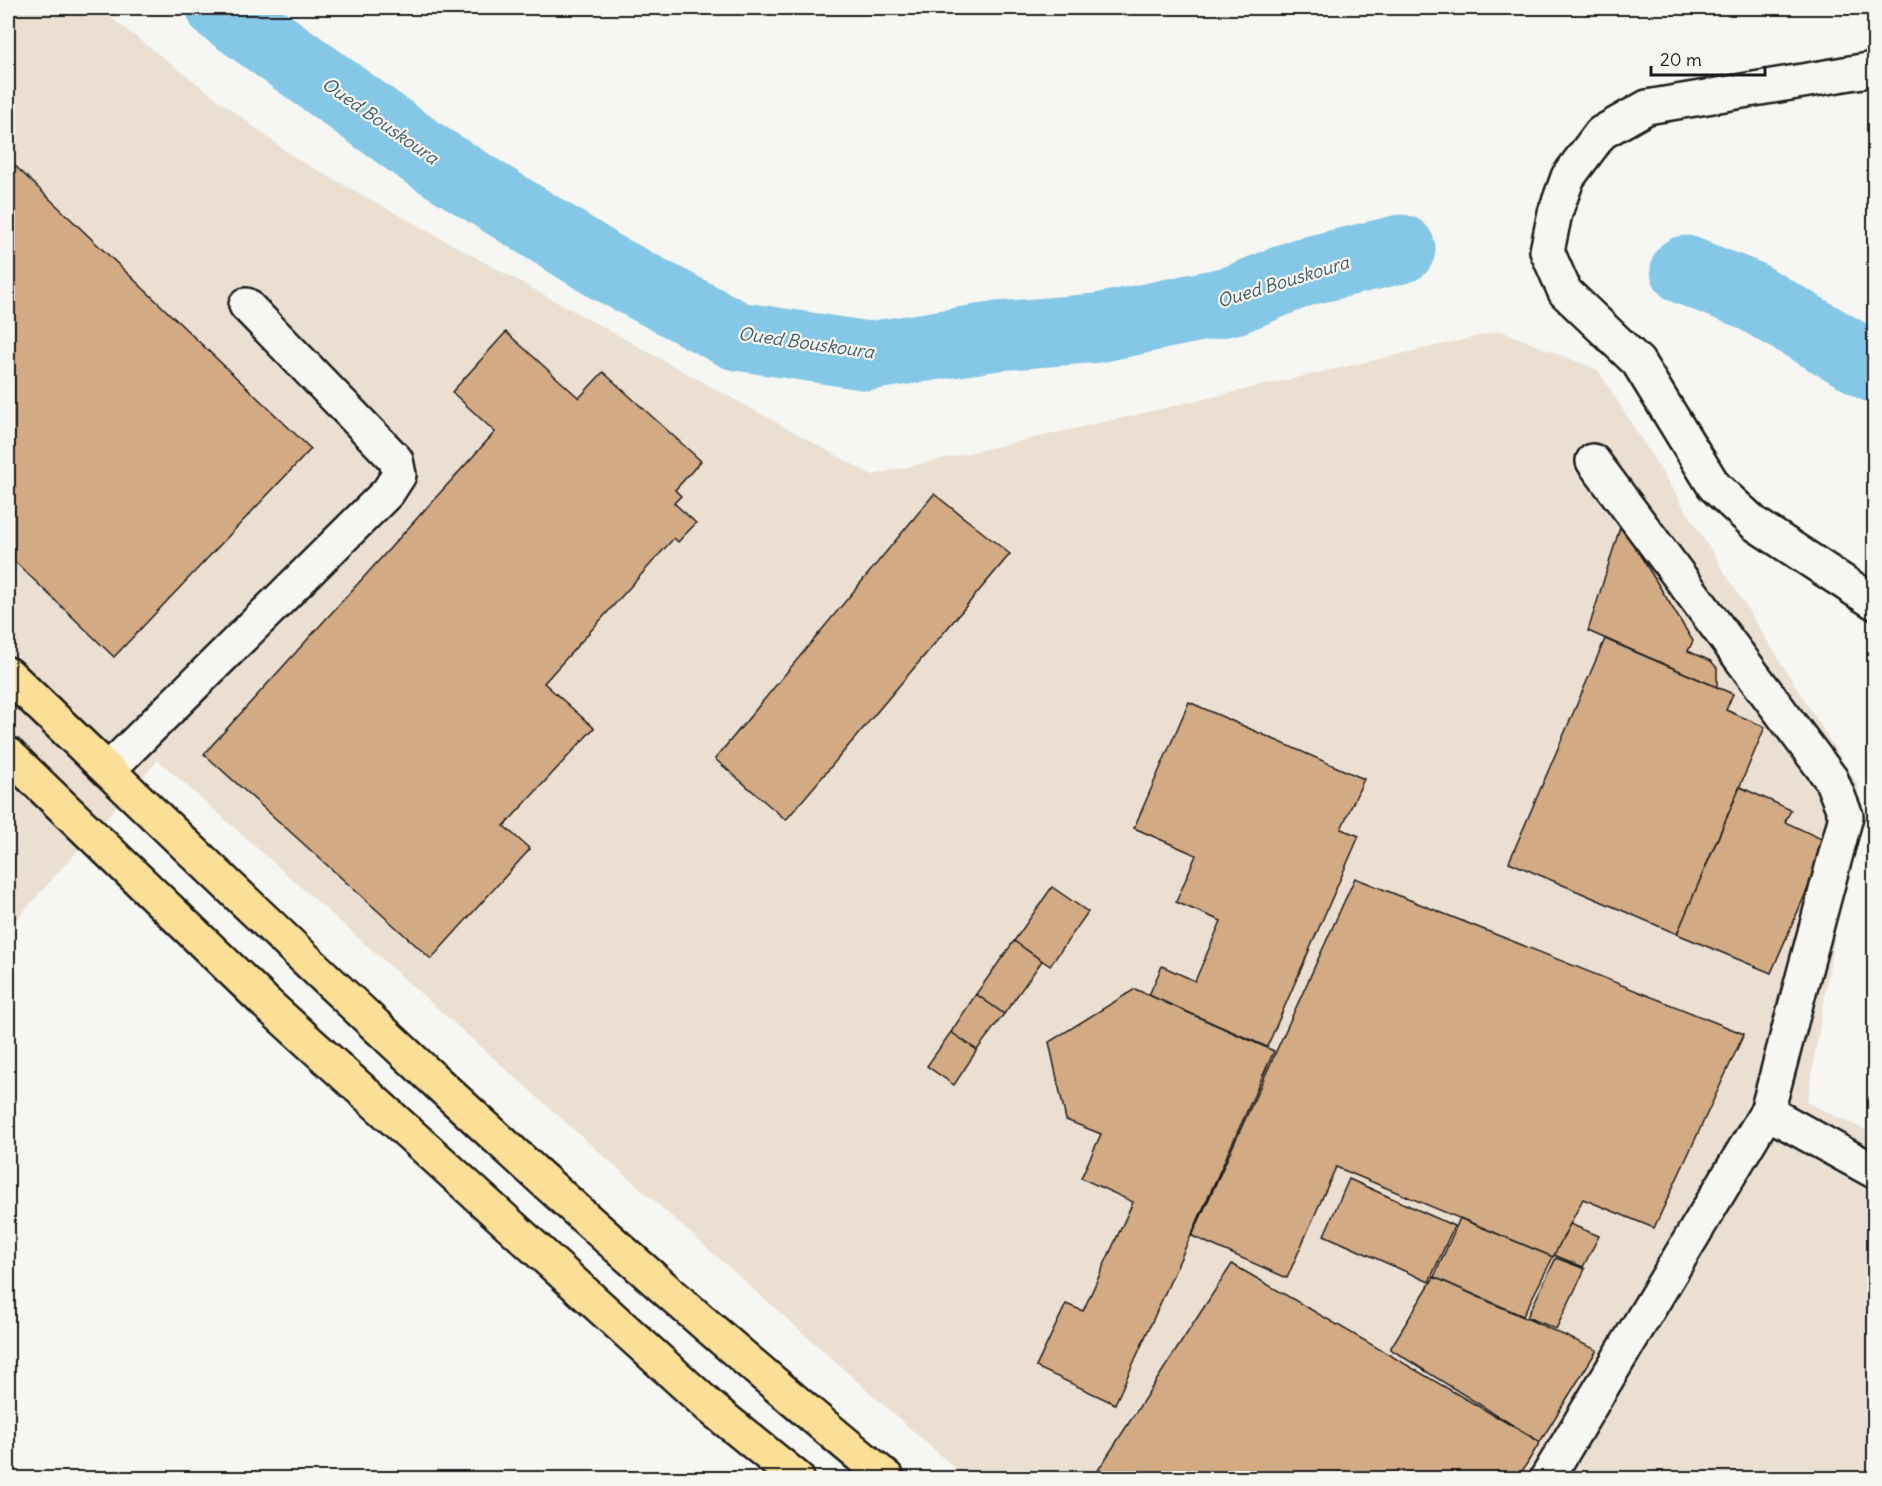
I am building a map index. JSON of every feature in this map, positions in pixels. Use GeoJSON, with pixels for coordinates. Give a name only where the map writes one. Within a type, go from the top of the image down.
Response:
{"type":"FeatureCollection","features":[{"type":"Feature","properties":{"kind":"main road"},"geometry":{"type":"LineString","coordinates":[[8,674],[306,962],[738,1355],[886,1478]]}},
{"type":"Feature","properties":{"kind":"main road"},"geometry":{"type":"LineString","coordinates":[[8,754],[267,1004],[710,1407],[797,1479]]}},
{"type":"Feature","properties":{"kind":"lane"},"geometry":{"type":"LineString","coordinates":[[1875,69],[1647,107],[1601,133],[1568,177],[1555,213],[1547,251],[1565,292],[1638,362],[1675,427],[1714,486],[1755,524],[1875,602]]}},
{"type":"Feature","properties":{"kind":"lane"},"geometry":{"type":"LineString","coordinates":[[108,770],[388,492],[399,475],[396,460],[246,305]]}},
{"type":"Feature","properties":{"kind":"lane"},"geometry":{"type":"LineString","coordinates":[[1548,1479],[1767,1112],[1860,816],[1593,461]]}},
{"type":"Feature","properties":{"kind":"lane"},"geometry":{"type":"LineString","coordinates":[[1767,1112],[1875,1171]]}},
{"type":"Feature","properties":{"kind":"shaded area"},"geometry":{"type":"Polygon","coordinates":[[[8,8],[98,8],[295,158],[872,475],[1501,331],[1598,370],[1859,787],[1807,1103],[1874,1134],[1874,1478],[966,1478],[158,760],[8,929],[8,8]]]}},
{"type":"Feature","properties":{"kind":"building"},"geometry":{"type":"Polygon","coordinates":[[[8,159],[311,449],[114,657],[8,555],[8,159]]]}},
{"type":"Feature","properties":{"kind":"building"},"geometry":{"type":"Polygon","coordinates":[[[506,332],[579,398],[603,372],[701,461],[675,490],[681,496],[674,503],[696,523],[678,542],[674,538],[544,683],[594,728],[504,826],[530,849],[431,959],[204,754],[495,432],[452,392],[506,332]]]}},
{"type":"Feature","properties":{"kind":"building"},"geometry":{"type":"Polygon","coordinates":[[[934,494],[1010,554],[786,820],[715,759],[934,494]]]}},
{"type":"Feature","properties":{"kind":"building"},"geometry":{"type":"Polygon","coordinates":[[[1621,524],[1693,641],[1688,651],[1711,661],[1717,668],[1717,687],[1588,631],[1621,524]]]}},
{"type":"Feature","properties":{"kind":"building"},"geometry":{"type":"Polygon","coordinates":[[[1605,639],[1733,694],[1726,710],[1765,727],[1677,934],[1509,862],[1605,639]]]}},
{"type":"Feature","properties":{"kind":"building"},"geometry":{"type":"Polygon","coordinates":[[[1189,702],[1364,779],[1341,829],[1359,836],[1267,1047],[1149,995],[1162,966],[1195,981],[1221,921],[1176,902],[1196,855],[1134,828],[1189,702]]]}},
{"type":"Feature","properties":{"kind":"building"},"geometry":{"type":"Polygon","coordinates":[[[1740,787],[1791,810],[1785,822],[1828,842],[1771,973],[1677,934],[1740,787]]]}},
{"type":"Feature","properties":{"kind":"building"},"geometry":{"type":"Polygon","coordinates":[[[1355,878],[1744,1034],[1654,1228],[1583,1199],[1553,1257],[1336,1167],[1287,1278],[1192,1236],[1355,878]]]}},
{"type":"Feature","properties":{"kind":"building"},"geometry":{"type":"Polygon","coordinates":[[[1052,887],[1088,912],[1050,966],[1014,941],[1052,887]]]}},
{"type":"Feature","properties":{"kind":"building"},"geometry":{"type":"Polygon","coordinates":[[[1014,941],[1042,961],[1004,1014],[976,994],[1014,941]]]}},
{"type":"Feature","properties":{"kind":"building"},"geometry":{"type":"Polygon","coordinates":[[[1135,989],[1274,1051],[1115,1404],[1036,1367],[1066,1304],[1083,1311],[1133,1202],[1081,1178],[1101,1134],[1066,1120],[1049,1042],[1135,989]]]}},
{"type":"Feature","properties":{"kind":"building"},"geometry":{"type":"Polygon","coordinates":[[[976,994],[1004,1014],[977,1050],[951,1032],[976,994]]]}},
{"type":"Feature","properties":{"kind":"building"},"geometry":{"type":"Polygon","coordinates":[[[951,1032],[977,1050],[954,1085],[927,1066],[951,1032]]]}},
{"type":"Feature","properties":{"kind":"building"},"geometry":{"type":"Polygon","coordinates":[[[1349,1179],[1454,1226],[1429,1282],[1324,1235],[1349,1179]]]}},
{"type":"Feature","properties":{"kind":"building"},"geometry":{"type":"Polygon","coordinates":[[[1460,1218],[1553,1257],[1523,1316],[1434,1277],[1460,1218]]]}},
{"type":"Feature","properties":{"kind":"building"},"geometry":{"type":"Polygon","coordinates":[[[1570,1224],[1599,1236],[1583,1267],[1554,1255],[1570,1224]]]}},
{"type":"Feature","properties":{"kind":"building"},"geometry":{"type":"Polygon","coordinates":[[[1556,1258],[1585,1269],[1556,1329],[1527,1317],[1556,1258]]]}},
{"type":"Feature","properties":{"kind":"building"},"geometry":{"type":"Polygon","coordinates":[[[1232,1264],[1540,1442],[1518,1478],[1093,1478],[1232,1264]]]}},
{"type":"Feature","properties":{"kind":"building"},"geometry":{"type":"Polygon","coordinates":[[[1434,1277],[1597,1350],[1540,1442],[1390,1349],[1434,1277]]]}},
{"type":"Feature","properties":{"kind":"waterway","name":"Oued Bouskoura"},"geometry":{"type":"LineString","coordinates":[[221,8],[424,154],[606,267],[737,336],[869,356],[997,336],[1098,328],[1234,300],[1303,272],[1401,249]]}},
{"type":"Feature","properties":{"kind":"waterway","name":"Oued Bouskoura"},"geometry":{"type":"LineString","coordinates":[[1685,270],[1749,295],[1874,368]]}}]}
